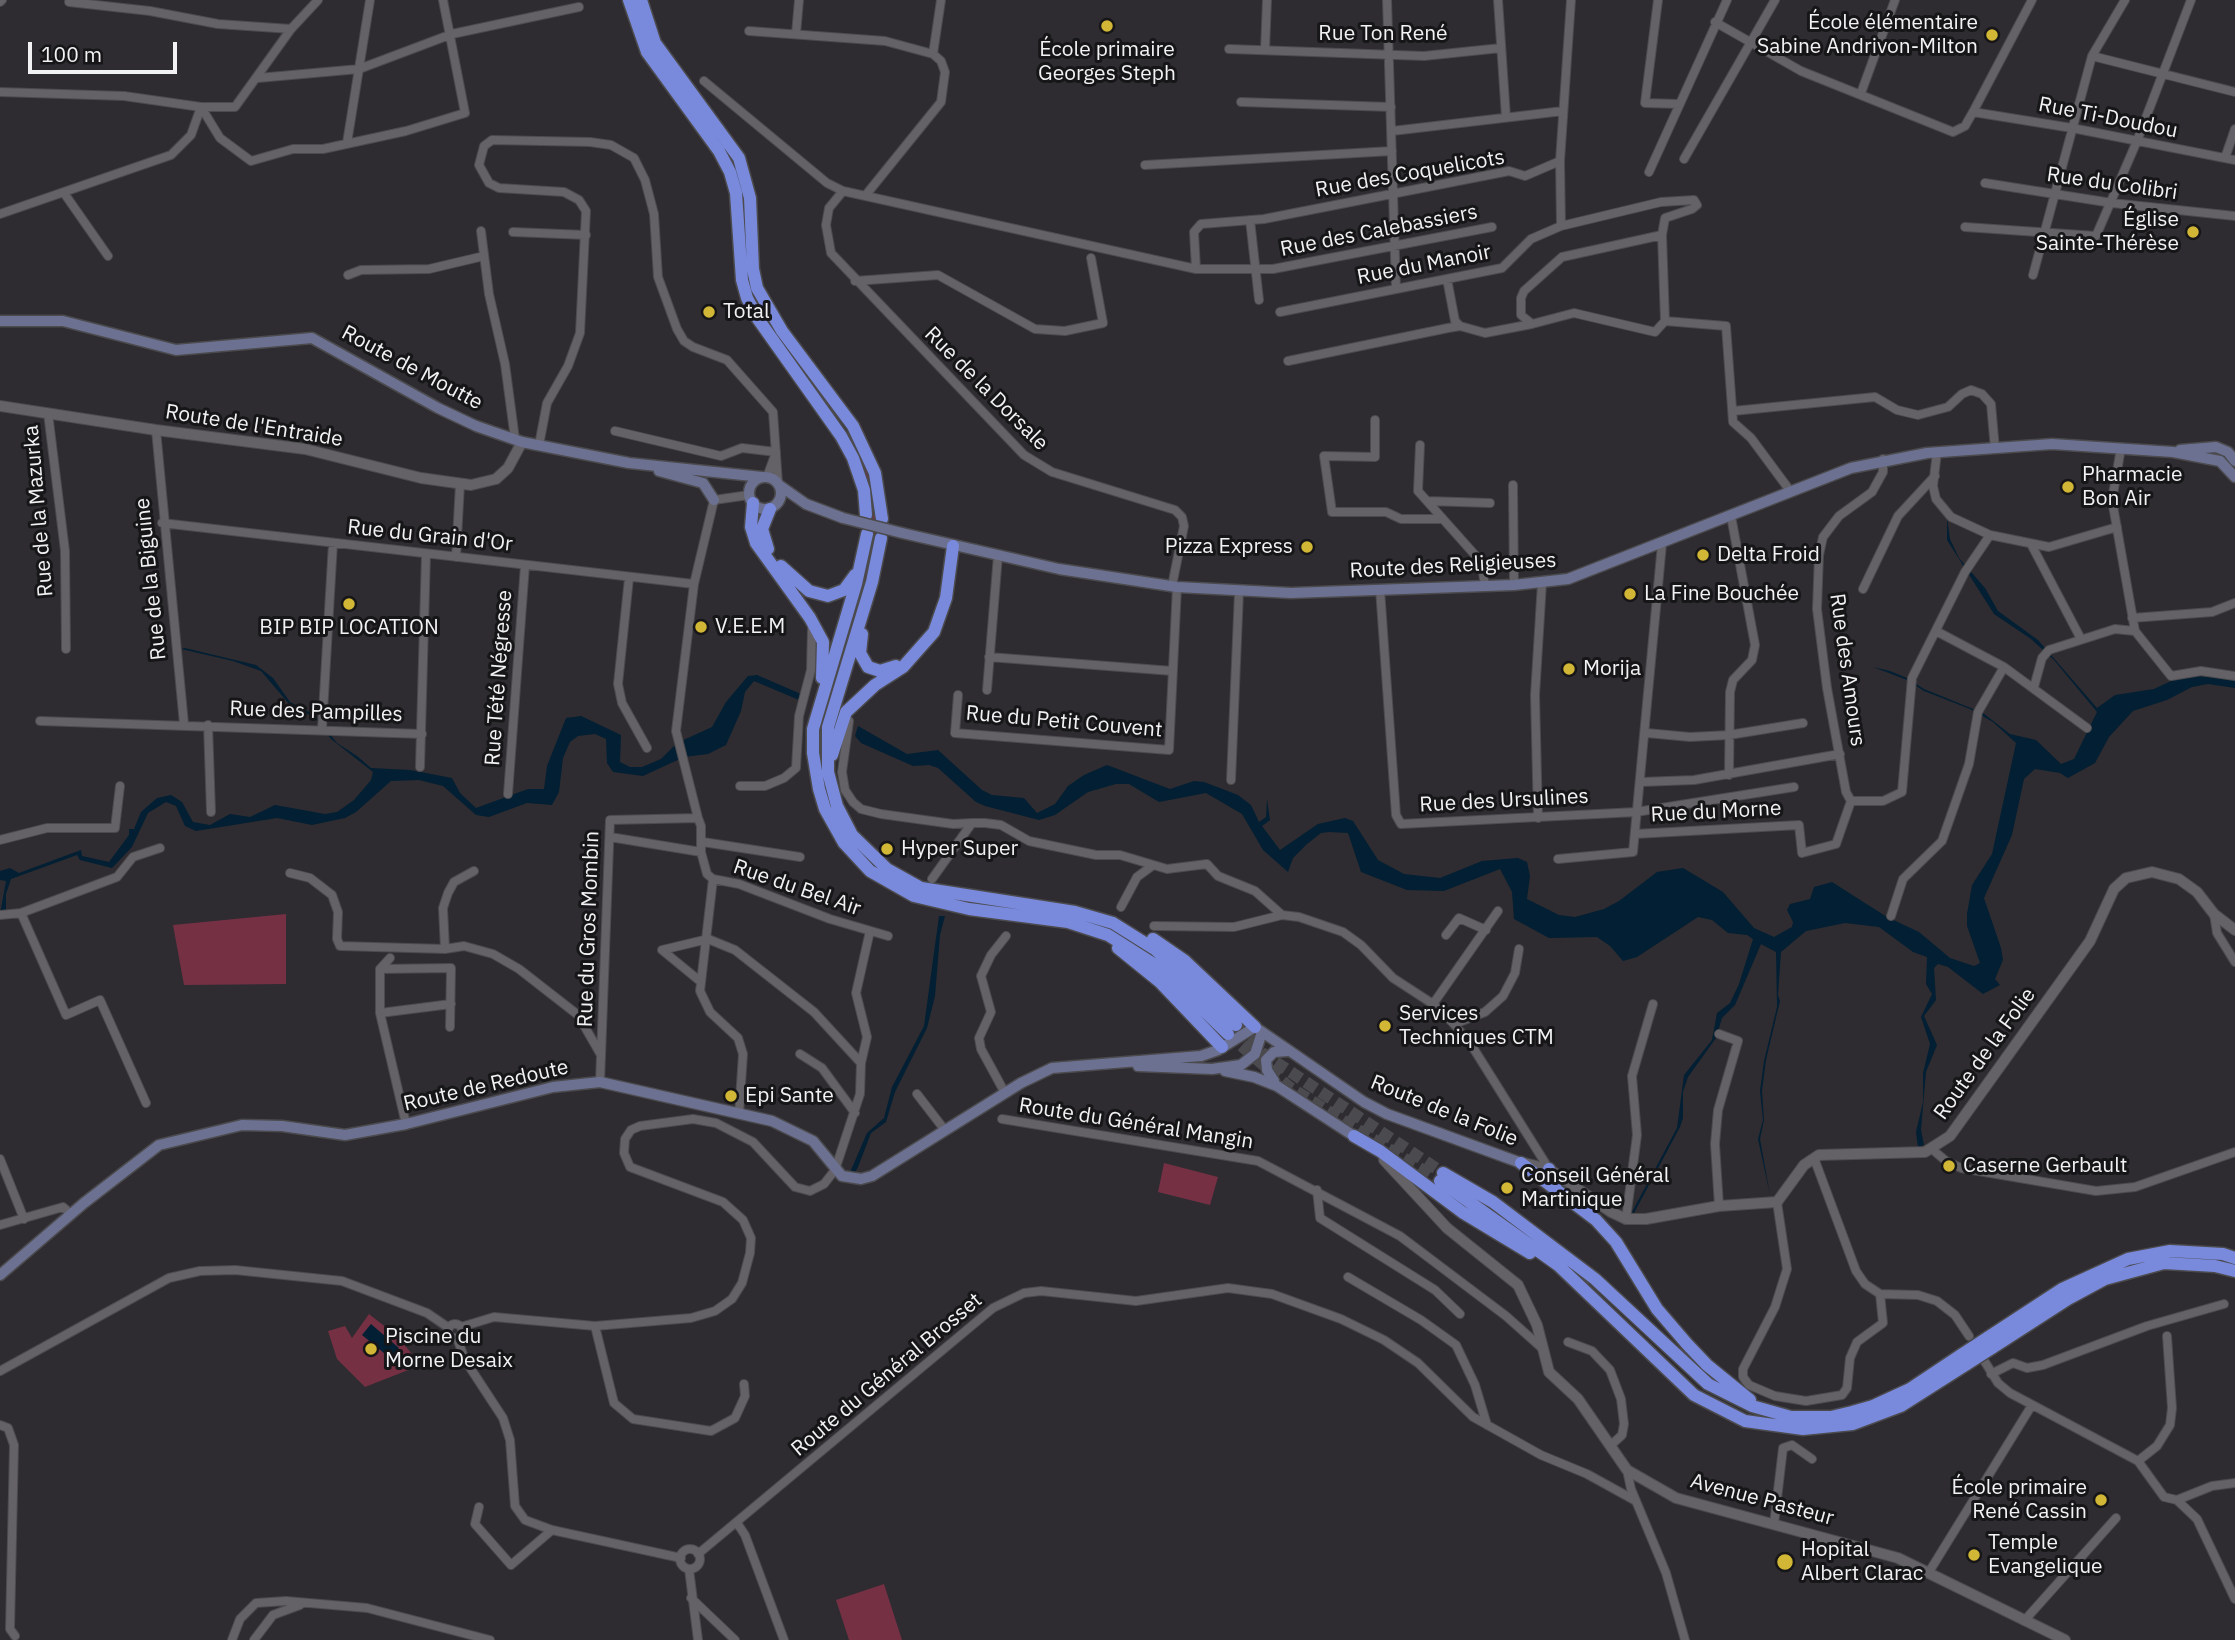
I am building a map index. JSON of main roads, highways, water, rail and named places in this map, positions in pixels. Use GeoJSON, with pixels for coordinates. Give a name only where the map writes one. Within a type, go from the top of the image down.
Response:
{"type":"FeatureCollection","features":[{"type":"Feature","properties":{"kind":"highway"},"geometry":{"type":"LineString","coordinates":[[629,0],[647,52],[719,150],[730,172],[736,193],[742,280],[747,298],[758,319],[841,436],[864,490],[866,515]]}},
{"type":"Feature","properties":{"kind":"highway"},"geometry":{"type":"LineString","coordinates":[[641,0],[655,43],[739,158],[750,198],[753,269],[757,288],[768,310],[841,409],[863,446],[875,473],[882,519]]}},
{"type":"Feature","properties":{"kind":"highway"},"geometry":{"type":"LineString","coordinates":[[751,498],[751,527],[756,542],[810,618],[823,642],[825,654],[815,716],[813,753],[825,809],[844,843],[870,870],[903,891],[928,901],[1068,922],[1108,935],[1136,950],[1232,1030],[1156,950],[1113,923]]}},
{"type":"Feature","properties":{"kind":"highway"},"geometry":{"type":"LineString","coordinates":[[773,507],[762,529],[765,545],[788,574],[809,591],[820,595],[835,595],[849,586],[865,548]]}},
{"type":"Feature","properties":{"kind":"highway"},"geometry":{"type":"LineString","coordinates":[[815,716],[838,650],[867,534]]}},
{"type":"Feature","properties":{"kind":"highway"},"geometry":{"type":"LineString","coordinates":[[881,538],[860,653],[868,667],[876,671],[886,670],[918,653]]}},
{"type":"Feature","properties":{"kind":"highway"},"geometry":{"type":"LineString","coordinates":[[857,701],[918,653],[934,632],[941,614],[953,546]]}},
{"type":"Feature","properties":{"kind":"highway"},"geometry":{"type":"LineString","coordinates":[[872,582],[831,717],[828,772],[837,806],[852,835],[872,858],[911,884],[940,894],[1074,912],[1113,923],[1160,943],[1185,961],[1259,1030]]}},
{"type":"Feature","properties":{"kind":"highway"},"geometry":{"type":"LineString","coordinates":[[828,772],[842,719],[876,671]]}},
{"type":"Feature","properties":{"kind":"highway"},"geometry":{"type":"LineString","coordinates":[[1068,922],[1125,952],[1160,982],[1222,1047]]}},
{"type":"Feature","properties":{"kind":"highway"},"geometry":{"type":"LineString","coordinates":[[1354,1136],[1593,1298]]}},
{"type":"Feature","properties":{"kind":"highway"},"geometry":{"type":"LineString","coordinates":[[1521,1163],[1597,1220],[1616,1242],[1657,1308],[1707,1365],[1749,1399],[1785,1416]]}},
{"type":"Feature","properties":{"kind":"highway"},"geometry":{"type":"LineString","coordinates":[[1549,1170],[1556,1189]]}},
{"type":"Feature","properties":{"kind":"highway"},"geometry":{"type":"LineString","coordinates":[[1964,1360],[1873,1406],[1831,1417],[1785,1416],[1739,1401],[1708,1384],[1595,1279],[1493,1202],[1442,1177],[1558,1265],[1694,1395],[1734,1417],[1760,1425],[1803,1429],[1853,1424],[1901,1406],[2062,1289],[2127,1259],[2170,1251],[2223,1254],[2235,1258]]}},
{"type":"Feature","properties":{"kind":"highway"},"geometry":{"type":"LineString","coordinates":[[1990,1343],[2105,1279],[2164,1264],[2215,1266],[2235,1271]]}},
{"type":"Feature","properties":{"kind":"main road","name":"Route de Moutte"},"geometry":{"type":"LineString","coordinates":[[0,321],[63,321],[176,350],[312,338],[438,408],[519,440],[629,463]]}},
{"type":"Feature","properties":{"kind":"main road","name":"Route des Religieuses"},"geometry":{"type":"LineString","coordinates":[[779,484],[806,504],[843,518],[953,546],[1059,569],[1175,587],[1239,592],[1514,585],[1568,579],[1882,459],[1937,452],[2052,444],[2173,452],[2220,461],[2235,477]]}},
{"type":"Feature","properties":{"kind":"main road","name":"Route des Religieuses"},"geometry":{"type":"LineString","coordinates":[[2173,452],[2216,447],[2233,453]]}},
{"type":"Feature","properties":{"kind":"main road"},"geometry":{"type":"LineString","coordinates":[[629,463],[728,472],[764,477],[779,484],[781,494],[773,507],[761,509],[728,472]]}},
{"type":"Feature","properties":{"kind":"main road"},"geometry":{"type":"LineString","coordinates":[[629,463],[703,483],[714,500]]}},
{"type":"Feature","properties":{"kind":"main road"},"geometry":{"type":"LineString","coordinates":[[751,498],[754,481],[764,477]]}},
{"type":"Feature","properties":{"kind":"main road","name":"Route des Religieuses"},"geometry":{"type":"LineString","coordinates":[[773,507],[806,504]]}},
{"type":"Feature","properties":{"kind":"main road"},"geometry":{"type":"LineString","coordinates":[[1100,1063],[1196,1057],[1259,1030]]}},
{"type":"Feature","properties":{"kind":"main road"},"geometry":{"type":"LineString","coordinates":[[1212,1069],[1241,1065],[1255,1054],[1259,1030]]}},
{"type":"Feature","properties":{"kind":"main road","name":"Route de la Folie"},"geometry":{"type":"LineString","coordinates":[[1259,1030],[1364,1102],[1388,1114],[1521,1163]]}},
{"type":"Feature","properties":{"kind":"main road"},"geometry":{"type":"LineString","coordinates":[[1222,1047],[1241,1065],[1274,1081],[1354,1136]]}},
{"type":"Feature","properties":{"kind":"main road"},"geometry":{"type":"LineString","coordinates":[[1274,1081],[1267,1070],[1266,1060],[1273,1052],[1288,1051]]}},
{"type":"Feature","properties":{"kind":"main road"},"geometry":{"type":"LineString","coordinates":[[1100,1063],[1212,1069],[1254,1077],[1296,1098]]}},
{"type":"Feature","properties":{"kind":"main road","name":"Route de Redoute"},"geometry":{"type":"LineString","coordinates":[[0,1275],[142,1155],[159,1145],[183,1137],[242,1125],[282,1126],[345,1135],[406,1124],[553,1087],[600,1082],[739,1114],[795,1130],[813,1141],[842,1176],[854,1180],[872,1176],[944,1129],[1052,1068],[1100,1063]]}},
{"type":"Feature","properties":{"kind":"water"},"geometry":{"type":"Polygon","coordinates":[[[1947,517],[1950,539],[1959,558],[1985,588],[1998,611],[2038,640],[2097,708],[2115,695],[2154,689],[2184,675],[2235,679],[2235,688],[2208,684],[2192,687],[2167,700],[2133,711],[2109,737],[2095,763],[2068,778],[2060,773],[2035,769],[2024,779],[2012,835],[1984,898],[2001,948],[2003,960],[1995,979],[2000,985],[1983,994],[1948,967],[1938,964],[1934,968],[1936,1000],[1924,1016],[1937,1045],[1926,1072],[1921,1130],[1924,1145],[1918,1147],[1916,1132],[1923,1102],[1923,1073],[1930,1044],[1921,1017],[1932,994],[1926,984],[1927,957],[1913,952],[1879,927],[1845,923],[1806,931],[1781,952],[1778,995],[1780,1001],[1766,1060],[1762,1091],[1764,1120],[1760,1139],[1770,1195],[1758,1139],[1763,1120],[1760,1091],[1764,1061],[1777,1007],[1776,952],[1761,944],[1735,1005],[1722,1018],[1716,1038],[1688,1077],[1683,1092],[1683,1118],[1680,1127],[1634,1213],[1632,1212],[1677,1128],[1684,1075],[1712,1040],[1717,1013],[1730,1003],[1739,984],[1753,939],[1747,935],[1728,933],[1712,920],[1698,917],[1637,957],[1623,961],[1610,946],[1597,937],[1549,938],[1514,919],[1512,892],[1500,869],[1444,891],[1407,890],[1361,872],[1348,833],[1329,832],[1321,833],[1307,844],[1293,858],[1288,872],[1263,850],[1242,814],[1206,793],[1159,802],[1129,784],[1116,784],[1088,792],[1055,815],[1039,820],[976,802],[938,768],[929,765],[913,766],[861,743],[855,736],[858,726],[907,754],[938,750],[982,790],[992,795],[1024,798],[1037,813],[1055,804],[1068,786],[1084,775],[1107,765],[1170,789],[1194,781],[1204,782],[1238,795],[1251,805],[1259,822],[1266,817],[1267,799],[1270,820],[1262,826],[1280,850],[1318,824],[1345,818],[1353,821],[1378,860],[1404,874],[1440,878],[1482,861],[1518,858],[1527,862],[1530,876],[1527,899],[1559,915],[1575,917],[1604,909],[1657,872],[1683,868],[1723,892],[1754,928],[1774,937],[1792,927],[1793,922],[1787,910],[1790,904],[1810,899],[1814,887],[1832,882],[1887,917],[1919,932],[1950,958],[1974,966],[1980,963],[1967,926],[1972,885],[1992,854],[2016,743],[1993,722],[1970,709],[1873,667],[1907,678],[1924,689],[1983,713],[2010,734],[2036,740],[2061,764],[2074,759],[2097,712],[2054,660],[2031,639],[1994,614],[1947,540],[1947,517]]]}},
{"type":"Feature","properties":{"kind":"water"},"geometry":{"type":"Polygon","coordinates":[[[181,649],[256,665],[273,678],[290,702],[313,714],[337,743],[371,768],[410,770],[452,778],[460,793],[476,808],[528,789],[544,789],[547,766],[566,718],[581,716],[621,735],[620,762],[630,767],[642,767],[661,759],[677,743],[712,727],[726,702],[748,676],[757,675],[801,694],[799,700],[754,681],[745,692],[741,711],[726,745],[708,754],[684,757],[643,776],[613,772],[607,763],[606,739],[595,734],[578,736],[570,742],[563,758],[559,792],[552,805],[527,803],[489,817],[476,815],[443,786],[419,780],[391,781],[356,812],[345,818],[312,825],[277,818],[196,831],[185,826],[176,806],[166,802],[148,813],[132,847],[112,868],[80,860],[77,855],[11,879],[6,894],[6,913],[0,914],[6,881],[0,880],[0,871],[10,868],[19,873],[81,850],[82,856],[109,862],[129,835],[129,829],[134,829],[141,812],[157,798],[171,795],[182,802],[193,822],[210,825],[230,814],[250,817],[275,805],[325,814],[337,812],[354,800],[371,780],[373,772],[331,739],[314,717],[290,705],[261,671],[233,661],[181,649]]]}},
{"type":"Feature","properties":{"kind":"water"},"geometry":{"type":"Polygon","coordinates":[[[939,916],[945,916],[940,935],[935,996],[927,1028],[895,1092],[886,1122],[871,1133],[858,1167],[852,1178],[848,1177],[867,1133],[884,1118],[892,1087],[924,1026],[939,916]]]}},
{"type":"Feature","properties":{"kind":"water"},"geometry":{"type":"Polygon","coordinates":[[[371,1324],[399,1348],[390,1358],[362,1335],[371,1324]]]}},
{"type":"Feature","properties":{"kind":"tunnel"},"geometry":{"type":"LineString","coordinates":[[1236,1026],[1262,1053],[1443,1173]]}},
{"type":"Feature","properties":{"kind":"tunnel"},"geometry":{"type":"LineString","coordinates":[[1228,1034],[1289,1087],[1440,1181]]}},
{"type":"Feature","properties":{"kind":"place","name":"École primaire Georges Steph"},"geometry":{"type":"Point","coordinates":[1107,26]}},
{"type":"Feature","properties":{"kind":"place","name":"École élémentaire Sabine Andrivon-Milton"},"geometry":{"type":"Point","coordinates":[1992,35]}},
{"type":"Feature","properties":{"kind":"place","name":"Église Sainte-Thérèse"},"geometry":{"type":"Point","coordinates":[2193,232]}},
{"type":"Feature","properties":{"kind":"place","name":"Total"},"geometry":{"type":"Point","coordinates":[709,312]}},
{"type":"Feature","properties":{"kind":"place","name":"Pharmacie Bon Air"},"geometry":{"type":"Point","coordinates":[2068,487]}},
{"type":"Feature","properties":{"kind":"place","name":"Pizza Express"},"geometry":{"type":"Point","coordinates":[1307,547]}},
{"type":"Feature","properties":{"kind":"place","name":"Delta Froid"},"geometry":{"type":"Point","coordinates":[1703,555]}},
{"type":"Feature","properties":{"kind":"place","name":"La Fine Bouchée"},"geometry":{"type":"Point","coordinates":[1630,594]}},
{"type":"Feature","properties":{"kind":"place","name":"BIP BIP LOCATION"},"geometry":{"type":"Point","coordinates":[349,604]}},
{"type":"Feature","properties":{"kind":"place","name":"V.E.E.M"},"geometry":{"type":"Point","coordinates":[701,627]}},
{"type":"Feature","properties":{"kind":"place","name":"Morija"},"geometry":{"type":"Point","coordinates":[1569,669]}},
{"type":"Feature","properties":{"kind":"place","name":"Hyper Super"},"geometry":{"type":"Point","coordinates":[887,849]}},
{"type":"Feature","properties":{"kind":"place","name":"Services Techniques CTM"},"geometry":{"type":"Point","coordinates":[1385,1026]}},
{"type":"Feature","properties":{"kind":"place","name":"Epi Sante"},"geometry":{"type":"Point","coordinates":[731,1096]}},
{"type":"Feature","properties":{"kind":"place","name":"Caserne Gerbault"},"geometry":{"type":"Point","coordinates":[1949,1166]}},
{"type":"Feature","properties":{"kind":"place","name":"Conseil Général Martinique"},"geometry":{"type":"Point","coordinates":[1507,1188]}},
{"type":"Feature","properties":{"kind":"place","name":"Piscine du Morne Desaix"},"geometry":{"type":"Point","coordinates":[371,1349]}},
{"type":"Feature","properties":{"kind":"place","name":"École primaire René Cassin"},"geometry":{"type":"Point","coordinates":[2101,1500]}},
{"type":"Feature","properties":{"kind":"place","name":"Temple Evangelique"},"geometry":{"type":"Point","coordinates":[1974,1555]}},
{"type":"Feature","properties":{"kind":"place","name":"Hopital Albert Clarac"},"geometry":{"type":"Point","coordinates":[1785,1562]}}]}
